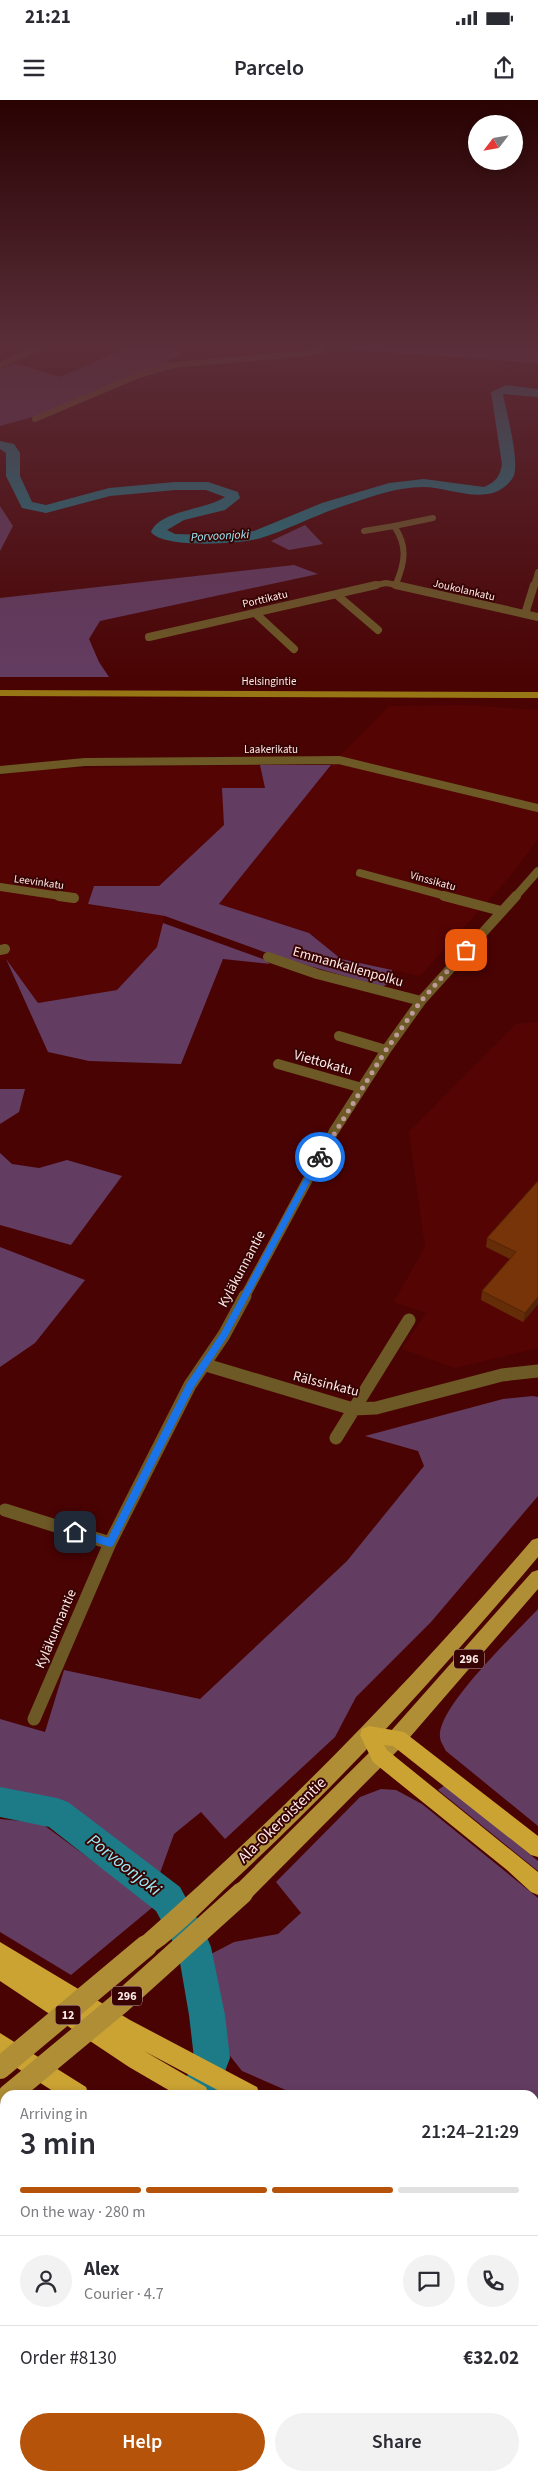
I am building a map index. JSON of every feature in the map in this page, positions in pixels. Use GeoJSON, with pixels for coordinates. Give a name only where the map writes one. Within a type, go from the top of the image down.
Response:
{"type":"FeatureCollection","features":[{"type":"Feature","properties":{"kind":"highway"},"geometry":{"type":"LineString","coordinates":[[369,1735],[397,1738],[538,1848]]}},
{"type":"Feature","properties":{"kind":"highway"},"geometry":{"type":"LineString","coordinates":[[369,1735],[380,1756],[469,1826],[538,1885]]}},
{"type":"Feature","properties":{"kind":"highway"},"geometry":{"type":"LineString","coordinates":[[0,1952],[60,1991],[139,2049],[237,2090]]}},
{"type":"Feature","properties":{"kind":"highway","name":"12"},"geometry":{"type":"LineString","coordinates":[[0,1969],[139,2049],[192,2090]]}},
{"type":"Feature","properties":{"kind":"highway"},"geometry":{"type":"LineString","coordinates":[[0,2044],[70,2090]]}},
{"type":"Feature","properties":{"kind":"main road","name":"Helsingintie"},"geometry":{"type":"LineString","coordinates":[[0,693],[538,695]]}},
{"type":"Feature","properties":{"kind":"main road","name":"Ala-Okeroistentie"},"geometry":{"type":"LineString","coordinates":[[0,2068],[103,1984],[226,1876],[369,1735],[478,1616],[538,1545]]}},
{"type":"Feature","properties":{"kind":"main road","name":"Ala-Okeroistentie"},"geometry":{"type":"LineString","coordinates":[[15,2090],[120,2003],[242,1893],[397,1738],[538,1578]]}},
{"type":"Feature","properties":{"kind":"street"},"geometry":{"type":"LineString","coordinates":[[364,531],[433,518]]}},
{"type":"Feature","properties":{"kind":"street"},"geometry":{"type":"LineString","coordinates":[[394,526],[402,536],[406,547],[405,564],[396,584]]}},
{"type":"Feature","properties":{"kind":"street"},"geometry":{"type":"LineString","coordinates":[[525,614],[538,572]]}},
{"type":"Feature","properties":{"kind":"street","name":"Joukolankatu"},"geometry":{"type":"LineString","coordinates":[[386,583],[538,617]]}},
{"type":"Feature","properties":{"kind":"street","name":"Porttikatu"},"geometry":{"type":"LineString","coordinates":[[149,637],[386,583]]}},
{"type":"Feature","properties":{"kind":"street"},"geometry":{"type":"LineString","coordinates":[[337,595],[378,630]]}},
{"type":"Feature","properties":{"kind":"street"},"geometry":{"type":"LineString","coordinates":[[254,613],[294,649]]}},
{"type":"Feature","properties":{"kind":"street","name":"Laakerikatu"},"geometry":{"type":"LineString","coordinates":[[0,770],[85,762],[339,760],[538,808]]}},
{"type":"Feature","properties":{"kind":"street","name":"Kyläkunnantie"},"geometry":{"type":"LineString","coordinates":[[34,1718],[110,1543],[190,1385],[206,1365],[311,1172],[386,1050],[421,1001],[538,871]]}},
{"type":"Feature","properties":{"kind":"street","name":"Vinssikatu"},"geometry":{"type":"LineString","coordinates":[[360,873],[501,911]]}},
{"type":"Feature","properties":{"kind":"street","name":"Leevinkatu"},"geometry":{"type":"LineString","coordinates":[[0,888],[74,898]]}},
{"type":"Feature","properties":{"kind":"street","name":"Emmankallenpolku"},"geometry":{"type":"LineString","coordinates":[[268,957],[317,974],[421,1001]]}},
{"type":"Feature","properties":{"kind":"street"},"geometry":{"type":"LineString","coordinates":[[339,1036],[386,1050]]}},
{"type":"Feature","properties":{"kind":"street","name":"Viettokatu"},"geometry":{"type":"LineString","coordinates":[[278,1064],[362,1088]]}},
{"type":"Feature","properties":{"kind":"street"},"geometry":{"type":"LineString","coordinates":[[336,1438],[409,1320]]}},
{"type":"Feature","properties":{"kind":"street","name":"Rälssinkatu"},"geometry":{"type":"LineString","coordinates":[[206,1365],[353,1409],[376,1408],[502,1375],[535,1373]]}},
{"type":"Feature","properties":{"kind":"street"},"geometry":{"type":"LineString","coordinates":[[5,1510],[110,1543]]}},
{"type":"Feature","properties":{"kind":"shaded area"},"geometry":{"type":"Polygon","coordinates":[[[0,506],[13,526],[0,551],[0,506]]]}},
{"type":"Feature","properties":{"kind":"shaded area"},"geometry":{"type":"Polygon","coordinates":[[[305,525],[323,544],[289,550],[271,541],[305,525]]]}},
{"type":"Feature","properties":{"kind":"shaded area"},"geometry":{"type":"Polygon","coordinates":[[[294,565],[318,574],[100,621],[89,639],[99,662],[109,677],[0,677],[0,598],[294,565]]]}},
{"type":"Feature","properties":{"kind":"shaded area"},"geometry":{"type":"Polygon","coordinates":[[[466,705],[538,710],[538,839],[513,873],[420,976],[341,959],[309,933],[219,904],[331,765],[389,706],[466,705]]]}},
{"type":"Feature","properties":{"kind":"shaded area"},"geometry":{"type":"Polygon","coordinates":[[[260,765],[265,788],[158,886],[94,886],[88,905],[165,916],[157,947],[117,990],[38,1003],[6,960],[0,960],[0,776],[33,769],[260,765]]]}},
{"type":"Feature","properties":{"kind":"shaded area"},"geometry":{"type":"Polygon","coordinates":[[[260,765],[331,765],[219,904],[309,933],[341,959],[392,970],[393,981],[382,987],[275,956],[165,916],[88,904],[94,886],[159,886],[224,825],[222,788],[265,788],[260,765]]]}},
{"type":"Feature","properties":{"kind":"shaded area"},"geometry":{"type":"Polygon","coordinates":[[[163,923],[263,959],[270,964],[223,959],[181,1064],[89,1061],[48,1052],[6,959],[38,1003],[117,990],[157,947],[163,923]]]}},
{"type":"Feature","properties":{"kind":"shaded area"},"geometry":{"type":"Polygon","coordinates":[[[538,1022],[538,1348],[455,1368],[402,1349],[426,1313],[394,1302],[425,1247],[409,1132],[516,1024],[538,1022]]]}},
{"type":"Feature","properties":{"kind":"shaded area"},"geometry":{"type":"Polygon","coordinates":[[[0,1089],[25,1089],[19,1112],[0,1124],[0,1089]]]}},
{"type":"Feature","properties":{"kind":"shaded area"},"geometry":{"type":"Polygon","coordinates":[[[0,1153],[12,1164],[39,1168],[67,1160],[122,1176],[71,1245],[0,1225],[0,1153]]]}},
{"type":"Feature","properties":{"kind":"shaded area"},"geometry":{"type":"Polygon","coordinates":[[[0,1247],[85,1280],[35,1343],[0,1367],[0,1247]]]}},
{"type":"Feature","properties":{"kind":"shaded area"},"geometry":{"type":"Polygon","coordinates":[[[538,1397],[538,1496],[431,1622],[356,1697],[335,1737],[225,1839],[201,1812],[174,1834],[160,1873],[60,1804],[0,1791],[0,1719],[45,1732],[64,1670],[200,1699],[347,1561],[424,1466],[418,1451],[365,1436],[503,1399],[538,1397]]]}},
{"type":"Feature","properties":{"kind":"shaded area"},"geometry":{"type":"Polygon","coordinates":[[[538,1609],[538,1826],[446,1751],[440,1737],[442,1724],[464,1690],[538,1609]]]}},
{"type":"Feature","properties":{"kind":"shaded area"},"geometry":{"type":"Polygon","coordinates":[[[445,1785],[538,1861],[538,1871],[438,1790],[445,1785]]]}},
{"type":"Feature","properties":{"kind":"shaded area"},"geometry":{"type":"Polygon","coordinates":[[[381,1789],[396,1790],[422,1804],[538,1898],[538,2090],[286,2090],[242,2071],[227,2052],[211,1954],[234,1942],[278,1934],[301,1913],[276,1882],[360,1797],[381,1789]]]}},
{"type":"Feature","properties":{"kind":"shaded area"},"geometry":{"type":"Polygon","coordinates":[[[0,1819],[41,1823],[154,1906],[71,1975],[0,1932],[0,1819]]]}},
{"type":"Feature","properties":{"kind":"building"},"geometry":{"type":"Polygon","coordinates":[[[538,1181],[538,1297],[525,1313],[482,1291],[516,1252],[487,1238],[538,1181]]]}},
{"type":"Feature","properties":{"kind":"waterway","name":"Porvoonjoki"},"geometry":{"type":"LineString","coordinates":[[13,456],[13,476],[27,505],[46,509],[109,492],[175,486],[208,486],[233,495],[233,498],[220,507],[179,517],[159,529],[158,532],[173,538],[209,539],[257,535],[327,506],[389,487],[424,483],[485,491],[496,487],[507,477],[509,464],[508,456]]}},
{"type":"Feature","properties":{"kind":"waterway","name":"Porvoonjoki"},"geometry":{"type":"LineString","coordinates":[[0,1802],[57,1813],[168,1899],[194,1947],[207,2015],[212,2058],[200,2090]]}},
{"type":"Feature","properties":{"kind":"way so far"},"geometry":{"type":"LineString","coordinates":[[320,1157],[334,1131],[386,1050],[421,1001],[466,950]]}},
{"type":"Feature","properties":{"kind":"route"},"geometry":{"type":"LineString","coordinates":[[75,1532],[110,1543],[190,1385],[206,1365],[224,1335],[320,1157]]}}]}
